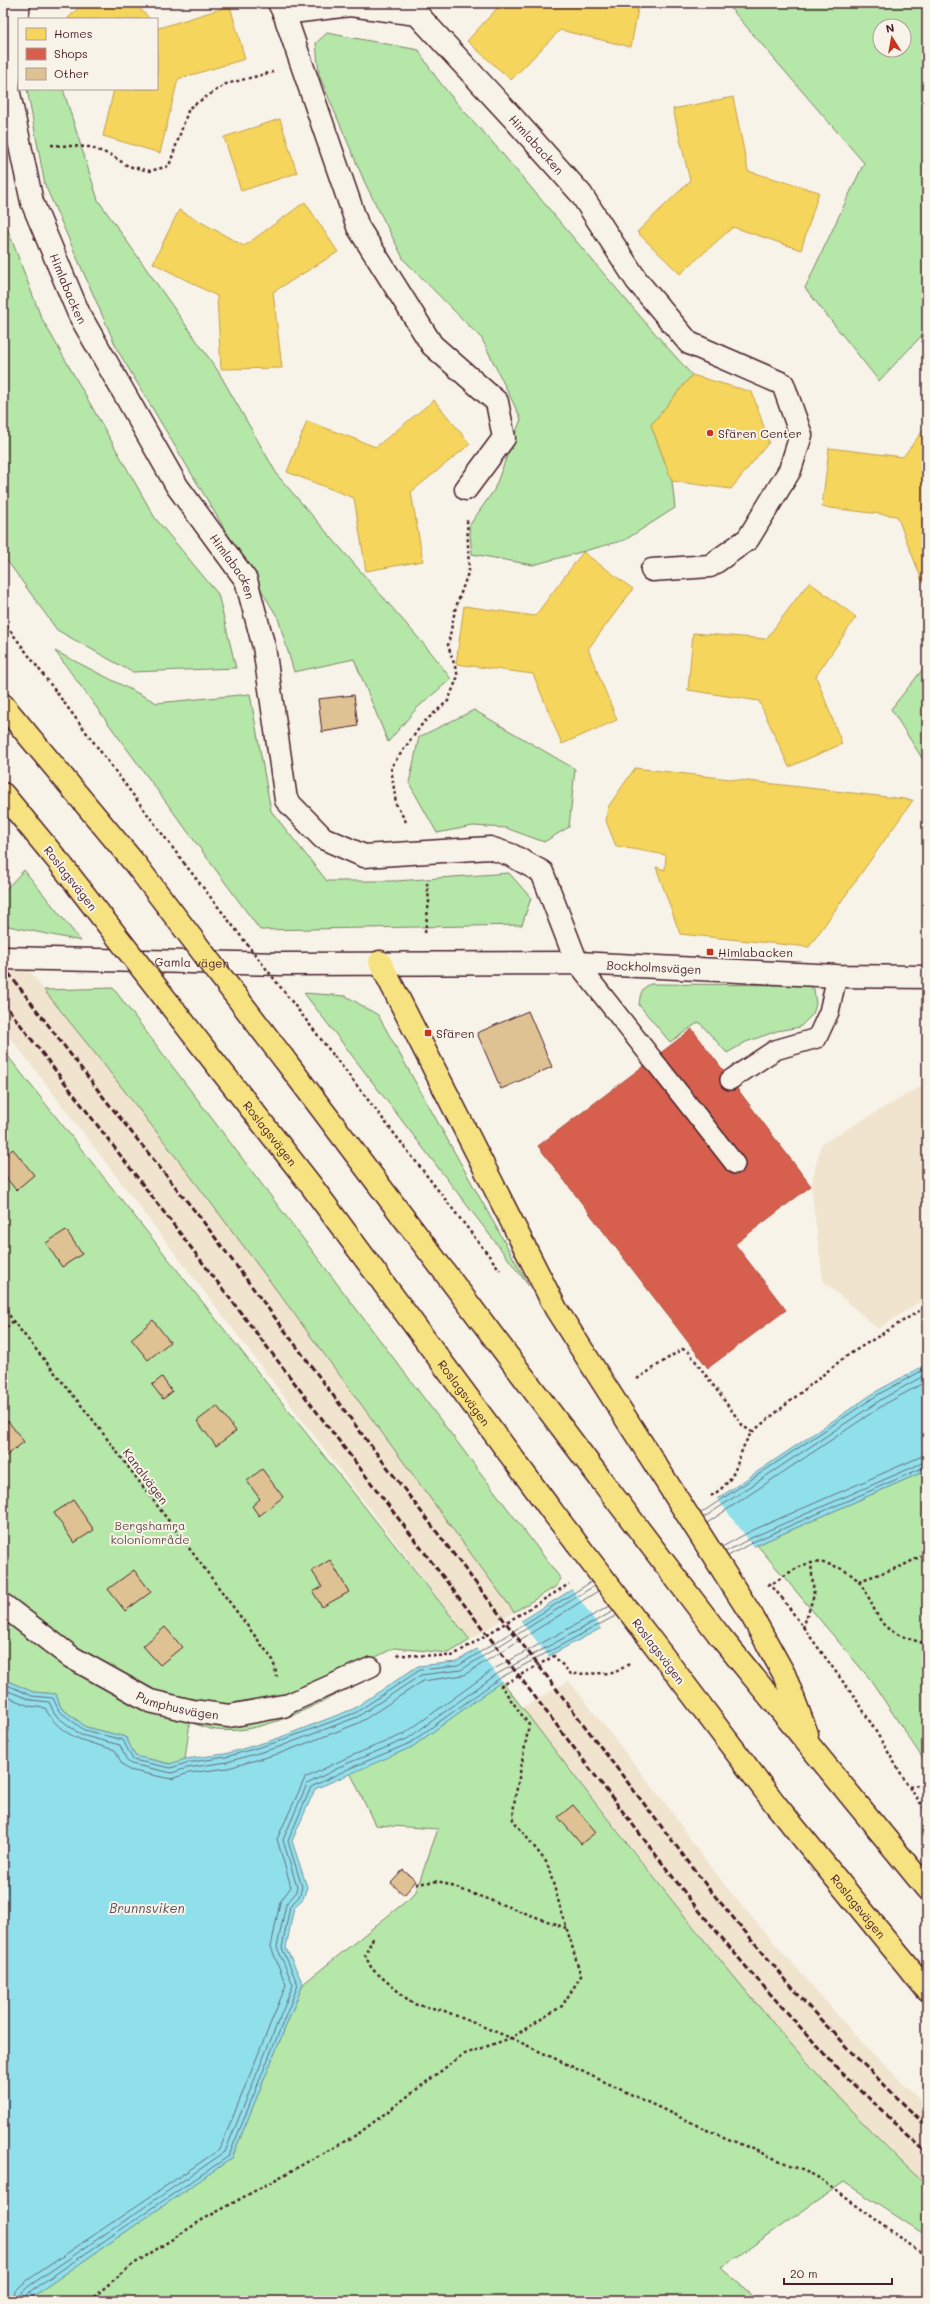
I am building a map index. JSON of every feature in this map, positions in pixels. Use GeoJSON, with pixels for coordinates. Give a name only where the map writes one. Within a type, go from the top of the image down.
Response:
{"type":"FeatureCollection","features":[{"type":"Feature","properties":{"kind":"main road"},"geometry":{"type":"LineString","coordinates":[[3,705],[136,865],[720,1635],[927,1889]]}},
{"type":"Feature","properties":{"kind":"main road","name":"Roslagsvägen"},"geometry":{"type":"LineString","coordinates":[[3,794],[63,867],[310,1184],[551,1510],[776,1805],[927,1990]]}},
{"type":"Feature","properties":{"kind":"main road"},"geometry":{"type":"LineString","coordinates":[[380,962],[556,1309],[752,1616],[784,1674],[814,1752]]}},
{"type":"Feature","properties":{"kind":"street","name":"Himlabacken"},"geometry":{"type":"LineString","coordinates":[[19,3],[8,88],[32,202],[78,314],[177,486],[246,580],[264,647],[286,800],[323,838],[364,856],[490,848],[511,855],[542,872],[577,963]]}},
{"type":"Feature","properties":{"kind":"street","name":"Himlabacken"},"geometry":{"type":"LineString","coordinates":[[466,489],[504,438],[497,402],[432,344],[358,227],[302,64],[281,8],[350,5],[417,14],[514,119],[580,194],[637,281],[689,343],[783,384],[801,435],[790,470],[748,539],[710,566],[652,570]]}},
{"type":"Feature","properties":{"kind":"street","name":"Gamla vägen"},"geometry":{"type":"LineString","coordinates":[[3,958],[282,964],[380,962]]}},
{"type":"Feature","properties":{"kind":"street","name":"Bockholmsvägen"},"geometry":{"type":"LineString","coordinates":[[380,962],[577,963],[837,976],[927,977]]}},
{"type":"Feature","properties":{"kind":"street","name":"Pumphusvägen"},"geometry":{"type":"LineString","coordinates":[[3,1605],[71,1657],[150,1701],[192,1711],[229,1716],[283,1706]]}},
{"type":"Feature","properties":{"kind":"lane"},"geometry":{"type":"LineString","coordinates":[[577,963],[735,1164]]}},
{"type":"Feature","properties":{"kind":"lane"},"geometry":{"type":"LineString","coordinates":[[730,1080],[775,1050],[817,1038],[829,1012],[837,976]]}},
{"type":"Feature","properties":{"kind":"lane","name":"Pumphusvägen"},"geometry":{"type":"LineString","coordinates":[[283,1706],[371,1667]]}},
{"type":"Feature","properties":{"kind":"path"},"geometry":{"type":"LineString","coordinates":[[15,120],[44,145],[89,146],[111,155],[128,166],[150,171],[169,166],[189,108],[226,84],[302,64]]}},
{"type":"Feature","properties":{"kind":"path"},"geometry":{"type":"LineString","coordinates":[[425,940],[430,901],[423,852],[396,804],[391,767],[423,722],[448,701],[458,676],[448,645],[455,610],[469,570],[466,489]]}},
{"type":"Feature","properties":{"kind":"path"},"geometry":{"type":"LineString","coordinates":[[3,621],[184,863],[503,1274]]}},
{"type":"Feature","properties":{"kind":"path","name":"Kanalvägen"},"geometry":{"type":"LineString","coordinates":[[3,1305],[13,1321],[93,1420],[273,1660],[283,1706]]}},
{"type":"Feature","properties":{"kind":"path"},"geometry":{"type":"LineString","coordinates":[[705,1500],[726,1486],[733,1477],[746,1440],[752,1432],[845,1356],[927,1306]]}},
{"type":"Feature","properties":{"kind":"path"},"geometry":{"type":"LineString","coordinates":[[3,1332],[13,1321]]}},
{"type":"Feature","properties":{"kind":"path"},"geometry":{"type":"LineString","coordinates":[[631,1382],[682,1349],[688,1351],[744,1426],[752,1432]]}},
{"type":"Feature","properties":{"kind":"path"},"geometry":{"type":"LineString","coordinates":[[858,1581],[902,1566],[927,1553]]}},
{"type":"Feature","properties":{"kind":"path"},"geometry":{"type":"LineString","coordinates":[[803,1628],[814,1595],[811,1563],[834,1566],[858,1581],[877,1615],[886,1627],[907,1639],[927,1644]]}},
{"type":"Feature","properties":{"kind":"path"},"geometry":{"type":"LineString","coordinates":[[399,1654],[452,1656],[571,1582]]}},
{"type":"Feature","properties":{"kind":"path"},"geometry":{"type":"LineString","coordinates":[[782,1598],[860,1705],[909,1787],[927,1812]]}},
{"type":"Feature","properties":{"kind":"path"},"geometry":{"type":"LineString","coordinates":[[89,2301],[129,2266],[202,2220],[358,2134],[462,2055],[511,2038],[562,2006],[580,1976],[547,1863],[513,1820],[514,1804],[529,1724],[501,1686],[554,1656],[571,1674]]}},
{"type":"Feature","properties":{"kind":"path"},"geometry":{"type":"LineString","coordinates":[[909,1787],[927,1782]]}},
{"type":"Feature","properties":{"kind":"path"},"geometry":{"type":"LineString","coordinates":[[416,1884],[438,1881],[566,1928]]}},
{"type":"Feature","properties":{"kind":"path"},"geometry":{"type":"LineString","coordinates":[[373,1938],[365,1955],[372,1969],[413,2004],[442,2010],[511,2038],[707,2130],[816,2176],[927,2257]]}},
{"type":"Feature","properties":{"kind":"shaded area"},"geometry":{"type":"Polygon","coordinates":[[[3,936],[44,990],[123,1087],[217,1210],[514,1612],[470,1640],[3,1028],[3,936]]]}},
{"type":"Feature","properties":{"kind":"shaded area"},"geometry":{"type":"Polygon","coordinates":[[[927,1083],[927,1297],[878,1329],[823,1281],[811,1186],[821,1144],[927,1083]]]}},
{"type":"Feature","properties":{"kind":"shaded area"},"geometry":{"type":"Polygon","coordinates":[[[569,1681],[669,1808],[699,1852],[736,1899],[864,2045],[927,2106],[927,2186],[879,2141],[825,2083],[735,1979],[522,1708],[569,1681]]]}},
{"type":"Feature","properties":{"kind":"green space"},"geometry":{"type":"Polygon","coordinates":[[[726,3],[927,3],[927,330],[879,381],[805,288],[864,163],[726,3]]]}},
{"type":"Feature","properties":{"kind":"green space"},"geometry":{"type":"Polygon","coordinates":[[[327,33],[419,50],[437,79],[448,93],[495,145],[621,294],[692,375],[651,425],[672,481],[675,508],[625,540],[533,565],[472,554],[469,526],[494,490],[521,419],[482,339],[404,260],[365,183],[319,75],[316,43],[327,33]]]}},
{"type":"Feature","properties":{"kind":"green space"},"geometry":{"type":"Polygon","coordinates":[[[27,90],[63,90],[98,200],[218,371],[278,476],[434,656],[451,679],[417,708],[388,742],[354,659],[294,672],[278,618],[118,351],[45,185],[27,90]]]}},
{"type":"Feature","properties":{"kind":"green space"},"geometry":{"type":"Polygon","coordinates":[[[3,217],[41,317],[155,518],[218,594],[236,668],[132,672],[57,630],[3,555],[3,217]]]}},
{"type":"Feature","properties":{"kind":"green space"},"geometry":{"type":"Polygon","coordinates":[[[55,651],[157,703],[250,694],[271,811],[327,881],[396,881],[509,873],[531,898],[522,925],[260,930],[55,651]]]}},
{"type":"Feature","properties":{"kind":"green space"},"geometry":{"type":"Polygon","coordinates":[[[927,664],[927,766],[891,709],[927,664]]]}},
{"type":"Feature","properties":{"kind":"green space"},"geometry":{"type":"Polygon","coordinates":[[[474,710],[575,769],[569,827],[544,842],[506,828],[473,826],[437,833],[409,783],[419,737],[474,710]]]}},
{"type":"Feature","properties":{"kind":"green space"},"geometry":{"type":"Polygon","coordinates":[[[24,870],[81,941],[3,925],[3,892],[24,870]]]}},
{"type":"Feature","properties":{"kind":"green space"},"geometry":{"type":"Polygon","coordinates":[[[650,984],[808,985],[814,989],[816,1004],[813,1014],[800,1027],[777,1031],[746,1042],[727,1053],[699,1022],[670,1042],[639,1005],[642,992],[650,984]]]}},
{"type":"Feature","properties":{"kind":"green space"},"geometry":{"type":"Polygon","coordinates":[[[113,988],[561,1579],[555,1587],[514,1612],[224,1220],[44,990],[113,988]]]}},
{"type":"Feature","properties":{"kind":"green space"},"geometry":{"type":"Polygon","coordinates":[[[304,993],[346,996],[378,1015],[529,1286],[304,993]]]}},
{"type":"Feature","properties":{"kind":"green space","name":"Bergshamra koloniområde"},"geometry":{"type":"Polygon","coordinates":[[[3,1050],[470,1640],[449,1653],[394,1648],[366,1662],[375,1674],[319,1703],[277,1721],[256,1727],[236,1730],[216,1730],[190,1722],[185,1759],[171,1764],[135,1756],[126,1737],[86,1727],[61,1708],[56,1694],[33,1692],[3,1679],[3,1050]]]}},
{"type":"Feature","properties":{"kind":"green space"},"geometry":{"type":"Polygon","coordinates":[[[927,1470],[927,1765],[870,1679],[757,1545],[927,1470]]]}},
{"type":"Feature","properties":{"kind":"green space"},"geometry":{"type":"Polygon","coordinates":[[[502,1681],[657,1881],[768,2017],[829,2087],[893,2154],[927,2186],[927,2236],[844,2182],[721,2268],[759,2301],[26,2301],[232,2158],[303,1984],[415,1894],[438,1829],[375,1825],[350,1772],[412,1747],[502,1681]]]}},
{"type":"Feature","properties":{"kind":"water","name":"Brunnsviken"},"geometry":{"type":"Polygon","coordinates":[[[927,1364],[927,1470],[757,1545],[502,1681],[412,1747],[315,1789],[292,1841],[307,1887],[303,1899],[294,1907],[286,1948],[303,1984],[232,2158],[26,2301],[3,2301],[3,1679],[33,1692],[56,1694],[61,1708],[86,1727],[126,1737],[135,1756],[170,1764],[185,1759],[225,1754],[276,1739],[353,1709],[418,1666],[456,1662],[720,1497],[877,1391],[927,1364]]]}},
{"type":"Feature","properties":{"kind":"pier"},"geometry":{"type":"Polygon","coordinates":[[[716,1497],[755,1548],[602,1630],[571,1588],[716,1497]]]}},
{"type":"Feature","properties":{"kind":"pier"},"geometry":{"type":"Polygon","coordinates":[[[520,1620],[550,1658],[503,1683],[476,1648],[520,1620]]]}},
{"type":"Feature","properties":{"kind":"building: Homes"},"geometry":{"type":"Polygon","coordinates":[[[83,3],[135,3],[149,18],[68,18],[83,3]]]}},
{"type":"Feature","properties":{"kind":"building: Homes"},"geometry":{"type":"Polygon","coordinates":[[[502,3],[639,3],[631,47],[560,30],[511,80],[467,41],[502,3]]]}},
{"type":"Feature","properties":{"kind":"building: Homes"},"geometry":{"type":"Polygon","coordinates":[[[230,6],[245,59],[178,79],[160,153],[103,136],[114,90],[158,90],[158,27],[159,28],[230,6]]]}},
{"type":"Feature","properties":{"kind":"building: Homes"},"geometry":{"type":"Polygon","coordinates":[[[733,97],[748,171],[819,192],[801,250],[733,227],[680,274],[637,232],[690,181],[673,109],[733,97]]]}},
{"type":"Feature","properties":{"kind":"building: Homes"},"geometry":{"type":"Polygon","coordinates":[[[280,119],[297,173],[241,191],[224,137],[280,119]]]}},
{"type":"Feature","properties":{"kind":"building: Homes"},"geometry":{"type":"Polygon","coordinates":[[[305,202],[338,252],[273,292],[282,368],[221,369],[217,296],[153,263],[179,210],[244,246],[305,202]]]}},
{"type":"Feature","properties":{"kind":"building: Homes","name":"Sfären Center"},"geometry":{"type":"Polygon","coordinates":[[[692,375],[752,392],[769,442],[731,489],[672,481],[651,425],[692,375]]]}},
{"type":"Feature","properties":{"kind":"building: Homes"},"geometry":{"type":"Polygon","coordinates":[[[434,400],[470,444],[411,492],[423,561],[366,571],[354,498],[287,472],[307,421],[376,447],[434,400]]]}},
{"type":"Feature","properties":{"kind":"building: Homes"},"geometry":{"type":"Polygon","coordinates":[[[927,425],[927,581],[923,583],[897,516],[822,507],[829,448],[903,457],[927,425]]]}},
{"type":"Feature","properties":{"kind":"building: Homes"},"geometry":{"type":"Polygon","coordinates":[[[583,552],[633,589],[588,649],[617,720],[562,744],[533,674],[456,664],[464,606],[535,616],[583,552]]]}},
{"type":"Feature","properties":{"kind":"building: Homes"},"geometry":{"type":"Polygon","coordinates":[[[809,582],[856,617],[816,676],[842,744],[789,767],[759,701],[688,690],[693,633],[766,639],[809,582]]]}},
{"type":"Feature","properties":{"kind":"building: Homes"},"geometry":{"type":"Polygon","coordinates":[[[635,768],[913,800],[809,947],[680,934],[656,867],[665,870],[666,855],[616,846],[606,821],[608,807],[635,768]]]}},
{"type":"Feature","properties":{"kind":"building: Shops"},"geometry":{"type":"Polygon","coordinates":[[[692,1029],[811,1186],[735,1244],[786,1310],[708,1368],[538,1146],[692,1029]]]}},
{"type":"Feature","properties":{"kind":"building: Other"},"geometry":{"type":"Polygon","coordinates":[[[354,695],[358,726],[322,732],[318,699],[354,695]]]}},
{"type":"Feature","properties":{"kind":"building: Other"},"geometry":{"type":"Polygon","coordinates":[[[528,1011],[552,1067],[501,1089],[477,1033],[528,1011]]]}},
{"type":"Feature","properties":{"kind":"building: Other"},"geometry":{"type":"Polygon","coordinates":[[[13,1149],[34,1175],[16,1190],[3,1174],[3,1157],[13,1149]]]}},
{"type":"Feature","properties":{"kind":"building: Other"},"geometry":{"type":"Polygon","coordinates":[[[66,1230],[82,1254],[62,1267],[46,1243],[66,1230]]]}},
{"type":"Feature","properties":{"kind":"building: Other"},"geometry":{"type":"Polygon","coordinates":[[[153,1320],[170,1342],[148,1360],[131,1339],[153,1320]]]}},
{"type":"Feature","properties":{"kind":"building: Other"},"geometry":{"type":"Polygon","coordinates":[[[162,1377],[172,1392],[163,1399],[152,1385],[162,1377]]]}},
{"type":"Feature","properties":{"kind":"building: Other"},"geometry":{"type":"Polygon","coordinates":[[[217,1406],[236,1431],[216,1446],[197,1421],[217,1406]]]}},
{"type":"Feature","properties":{"kind":"building: Other"},"geometry":{"type":"Polygon","coordinates":[[[8,1421],[24,1442],[3,1458],[3,1425],[8,1421]]]}},
{"type":"Feature","properties":{"kind":"building: Other"},"geometry":{"type":"Polygon","coordinates":[[[262,1469],[283,1497],[259,1516],[252,1506],[260,1499],[247,1481],[262,1469]]]}},
{"type":"Feature","properties":{"kind":"building: Other"},"geometry":{"type":"Polygon","coordinates":[[[73,1500],[94,1530],[74,1543],[54,1513],[73,1500]]]}},
{"type":"Feature","properties":{"kind":"building: Other"},"geometry":{"type":"Polygon","coordinates":[[[330,1560],[349,1592],[322,1607],[313,1592],[322,1587],[312,1571],[330,1560]]]}},
{"type":"Feature","properties":{"kind":"building: Other"},"geometry":{"type":"Polygon","coordinates":[[[134,1570],[151,1592],[125,1611],[108,1589],[134,1570]]]}},
{"type":"Feature","properties":{"kind":"building: Other"},"geometry":{"type":"Polygon","coordinates":[[[165,1627],[182,1647],[160,1665],[143,1646],[165,1627]]]}},
{"type":"Feature","properties":{"kind":"building: Other"},"geometry":{"type":"Polygon","coordinates":[[[573,1805],[596,1832],[581,1844],[558,1817],[573,1805]]]}},
{"type":"Feature","properties":{"kind":"building: Other"},"geometry":{"type":"Polygon","coordinates":[[[403,1870],[416,1881],[404,1895],[391,1883],[403,1870]]]}},
{"type":"Feature","properties":{"kind":"railway"},"geometry":{"type":"LineString","coordinates":[[3,966],[104,1098],[202,1220],[362,1434],[709,1889],[807,2005],[853,2054],[927,2127]]}},
{"type":"Feature","properties":{"kind":"railway"},"geometry":{"type":"LineString","coordinates":[[3,1002],[692,1902],[747,1968],[838,2069],[927,2153]]}},
{"type":"Feature","properties":{"kind":"place","name":"Sfären Center"},"geometry":{"type":"Point","coordinates":[710,433]}},
{"type":"Feature","properties":{"kind":"place","name":"Himlabacken"},"geometry":{"type":"Point","coordinates":[710,952]}},
{"type":"Feature","properties":{"kind":"place","name":"Sfären"},"geometry":{"type":"Point","coordinates":[428,1033]}}]}
